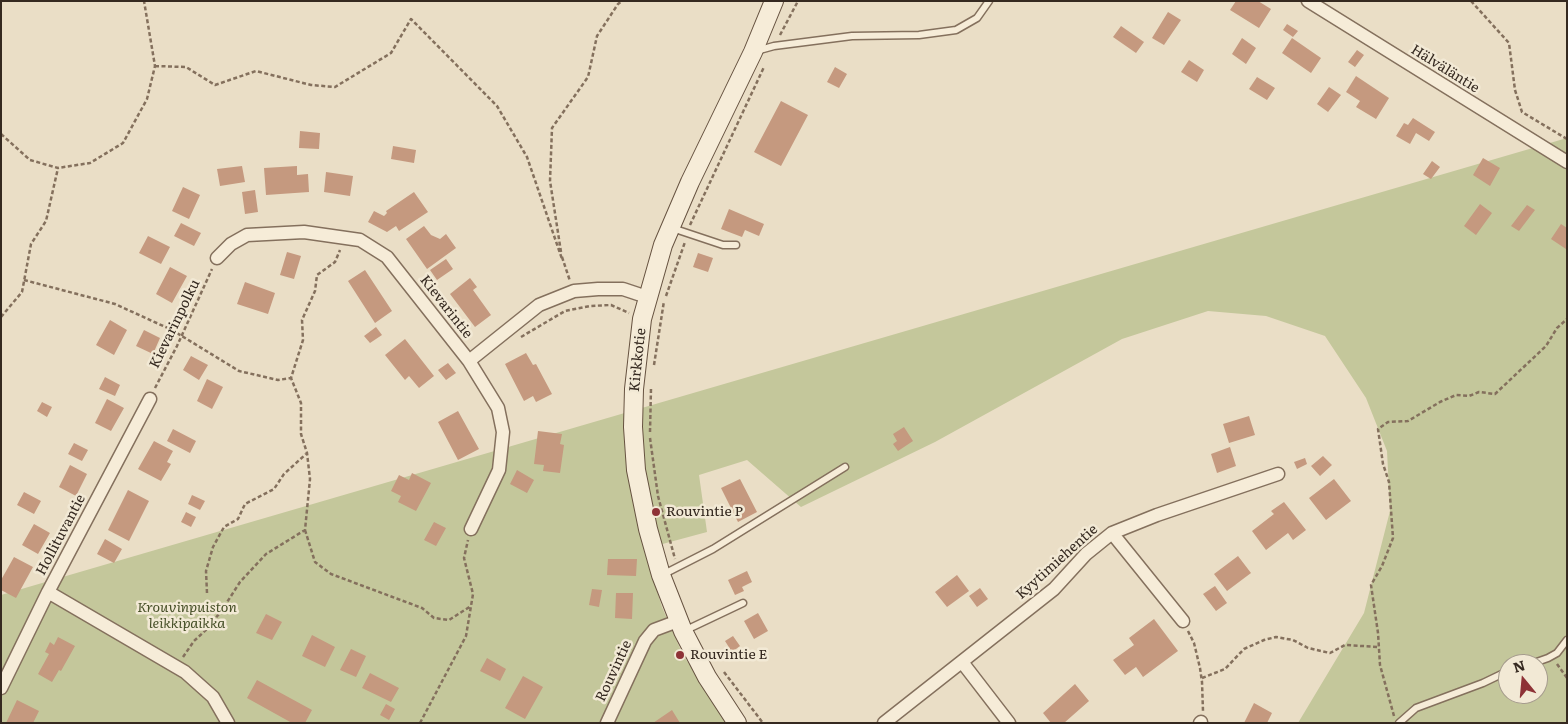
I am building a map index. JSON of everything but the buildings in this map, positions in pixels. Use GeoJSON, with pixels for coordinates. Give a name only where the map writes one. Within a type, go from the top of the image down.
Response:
{"type":"FeatureCollection","features":[{"type":"Feature","properties":{"kind":"street","name":"Kirkkotie"},"geometry":{"type":"LineString","coordinates":[[737,723],[707,677],[680,626],[669,572],[646,521],[636,470],[634,388],[642,319],[663,245],[690,182],[753,52],[774,1]]}},
{"type":"Feature","properties":{"kind":"street","name":"Hälväläntie"},"geometry":{"type":"LineString","coordinates":[[1308,1],[1567,162]]}},
{"type":"Feature","properties":{"kind":"street","name":"Kievarintie"},"geometry":{"type":"LineString","coordinates":[[217,258],[232,244],[247,235],[304,232],[360,240],[387,257],[469,361],[539,305],[574,291],[598,288],[623,289],[647,298]]}},
{"type":"Feature","properties":{"kind":"street"},"geometry":{"type":"LineString","coordinates":[[469,361],[498,408],[503,432],[499,470],[471,529]]}},
{"type":"Feature","properties":{"kind":"street","name":"Hollituvantie"},"geometry":{"type":"LineString","coordinates":[[150,398],[48,592],[186,672],[213,697],[228,723]]}},
{"type":"Feature","properties":{"kind":"street","name":"Kyytimiehentie"},"geometry":{"type":"LineString","coordinates":[[884,723],[1054,588],[1086,554],[1112,533],[1157,515],[1278,474]]}},
{"type":"Feature","properties":{"kind":"street"},"geometry":{"type":"LineString","coordinates":[[1112,533],[1183,621]]}},
{"type":"Feature","properties":{"kind":"street"},"geometry":{"type":"LineString","coordinates":[[1,688],[48,592]]}},
{"type":"Feature","properties":{"kind":"street","name":"Rouvintie"},"geometry":{"type":"LineString","coordinates":[[607,723],[645,641],[654,630],[680,626]]}},
{"type":"Feature","properties":{"kind":"street"},"geometry":{"type":"LineString","coordinates":[[962,662],[1009,723]]}},
{"type":"Feature","properties":{"kind":"lane"},"geometry":{"type":"LineString","coordinates":[[753,52],[774,46],[852,36],[919,35],[956,30],[977,18],[989,1]]}},
{"type":"Feature","properties":{"kind":"lane"},"geometry":{"type":"LineString","coordinates":[[670,228],[723,245],[736,245]]}},
{"type":"Feature","properties":{"kind":"lane"},"geometry":{"type":"LineString","coordinates":[[669,572],[713,549],[845,467]]}},
{"type":"Feature","properties":{"kind":"lane"},"geometry":{"type":"LineString","coordinates":[[680,626],[693,625],[743,603]]}},
{"type":"Feature","properties":{"kind":"lane"},"geometry":{"type":"LineString","coordinates":[[1548,658],[1557,653],[1567,640]]}},
{"type":"Feature","properties":{"kind":"lane"},"geometry":{"type":"LineString","coordinates":[[1397,723],[1416,708],[1498,676]]}},
{"type":"Feature","properties":{"kind":"path"},"geometry":{"type":"LineString","coordinates":[[1,134],[30,160],[58,168],[90,163],[123,143],[147,99],[155,66],[144,1]]}},
{"type":"Feature","properties":{"kind":"path"},"geometry":{"type":"LineString","coordinates":[[562,259],[550,181],[552,128],[588,77],[597,36],[618,4],[622,1]]}},
{"type":"Feature","properties":{"kind":"path"},"geometry":{"type":"LineString","coordinates":[[652,371],[665,299],[693,218],[774,46],[798,1]]}},
{"type":"Feature","properties":{"kind":"path"},"geometry":{"type":"LineString","coordinates":[[1471,1],[1509,43],[1515,90],[1522,112],[1567,139]]}},
{"type":"Feature","properties":{"kind":"path"},"geometry":{"type":"LineString","coordinates":[[155,66],[186,67],[215,85],[256,71],[311,86],[335,87],[391,53],[411,19],[497,106],[527,157],[574,291]]}},
{"type":"Feature","properties":{"kind":"path"},"geometry":{"type":"LineString","coordinates":[[1,317],[22,292],[31,244],[46,221],[58,168]]}},
{"type":"Feature","properties":{"kind":"path"},"geometry":{"type":"LineString","coordinates":[[344,238],[335,262],[317,275],[314,291],[302,320],[303,340],[291,378],[301,403],[301,434],[307,453],[310,479],[305,530],[315,562],[331,574],[422,608],[434,618],[449,620],[471,606]]}},
{"type":"Feature","properties":{"kind":"path","name":"Kievarinpolku"},"geometry":{"type":"LineString","coordinates":[[150,398],[182,335],[217,258]]}},
{"type":"Feature","properties":{"kind":"path"},"geometry":{"type":"LineString","coordinates":[[24,280],[114,304],[182,335],[239,371],[278,380],[291,378]]}},
{"type":"Feature","properties":{"kind":"path"},"geometry":{"type":"LineString","coordinates":[[517,340],[565,311],[590,306],[611,305],[642,319]]}},
{"type":"Feature","properties":{"kind":"path"},"geometry":{"type":"LineString","coordinates":[[1397,723],[1380,665],[1371,585],[1382,566],[1393,538],[1388,482],[1383,464],[1378,429],[1388,422],[1408,421],[1456,395],[1469,396],[1479,392],[1495,394],[1546,346],[1557,328],[1567,318]]}},
{"type":"Feature","properties":{"kind":"path"},"geometry":{"type":"LineString","coordinates":[[651,380],[651,443],[669,572]]}},
{"type":"Feature","properties":{"kind":"path"},"geometry":{"type":"LineString","coordinates":[[207,593],[206,571],[212,547],[224,527],[238,519],[244,504],[274,489],[284,474],[307,453]]}},
{"type":"Feature","properties":{"kind":"path"},"geometry":{"type":"LineString","coordinates":[[420,723],[466,636],[473,594],[464,558],[471,529]]}},
{"type":"Feature","properties":{"kind":"path"},"geometry":{"type":"LineString","coordinates":[[182,658],[194,641],[207,629],[222,610],[240,582],[266,554],[305,530]]}},
{"type":"Feature","properties":{"kind":"path"},"geometry":{"type":"LineString","coordinates":[[1183,621],[1194,643],[1202,678],[1204,704],[1201,722]]}},
{"type":"Feature","properties":{"kind":"path"},"geometry":{"type":"LineString","coordinates":[[1202,678],[1225,669],[1244,649],[1276,637],[1293,640],[1308,648],[1330,653],[1345,644],[1379,647]]}},
{"type":"Feature","properties":{"kind":"path"},"geometry":{"type":"LineString","coordinates":[[1552,656],[1567,678]]}},
{"type":"Feature","properties":{"kind":"path"},"geometry":{"type":"LineString","coordinates":[[722,670],[763,723]]}},
{"type":"Feature","properties":{"kind":"green space","name":"Krouvinpuiston leikkipaikka"},"geometry":{"type":"Polygon","coordinates":[[[1567,138],[1567,723],[1298,723],[1364,613],[1390,511],[1387,451],[1366,398],[1325,336],[1266,316],[1208,311],[1122,339],[935,442],[801,507],[747,460],[699,475],[707,532],[644,549],[662,607],[683,655],[730,723],[1,723],[1,595],[1567,138]]]}},
{"type":"Feature","properties":{"kind":"place","name":"Rouvintie P"},"geometry":{"type":"Point","coordinates":[656,512]}},
{"type":"Feature","properties":{"kind":"place","name":"Rouvintie E"},"geometry":{"type":"Point","coordinates":[680,655]}}]}
